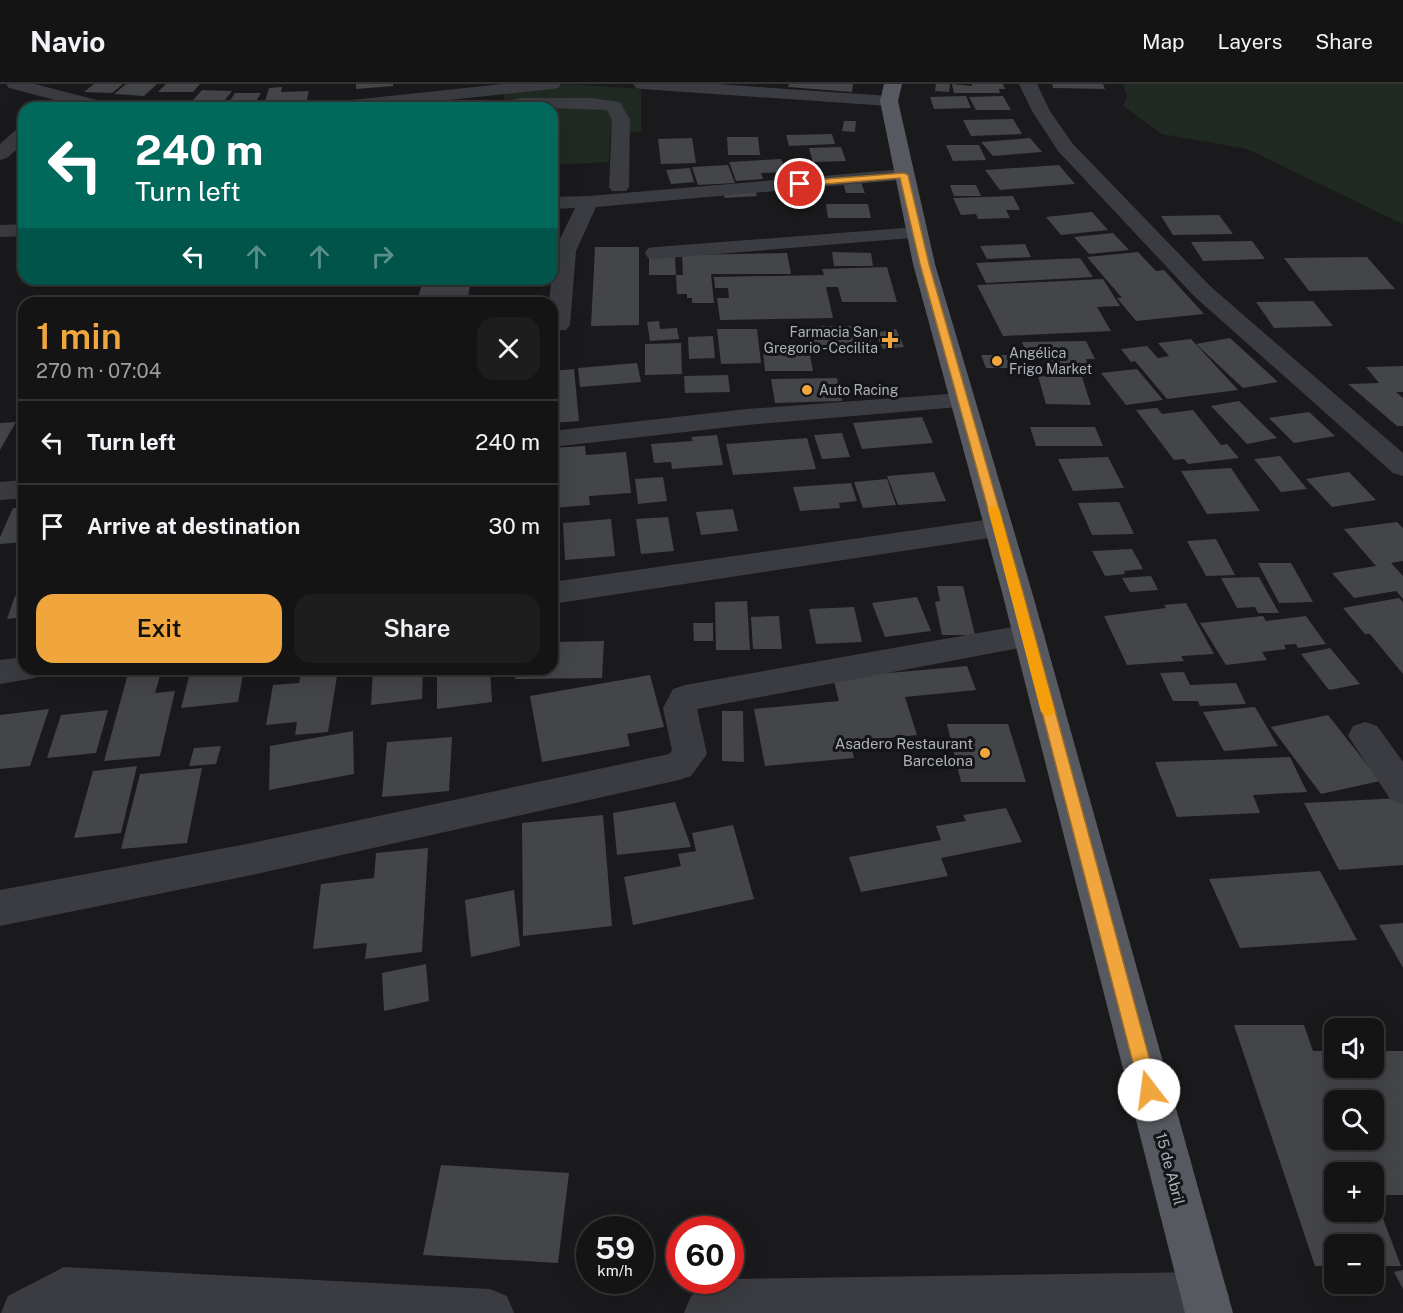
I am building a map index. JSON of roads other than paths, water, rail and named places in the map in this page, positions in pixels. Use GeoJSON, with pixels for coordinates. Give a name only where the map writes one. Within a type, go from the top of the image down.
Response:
{"type":"FeatureCollection","features":[{"type":"Feature","properties":{"kind":"main road","name":"15 de Abril"},"geometry":{"type":"LineString","coordinates":[[891,93],[904,175],[917,233],[1029,636],[1207,1304]]}},
{"type":"Feature","properties":{"kind":"street"},"geometry":{"type":"LineString","coordinates":[[15,84],[57,102]]}},
{"type":"Feature","properties":{"kind":"street"},"geometry":{"type":"LineString","coordinates":[[419,102],[552,84]]}},
{"type":"Feature","properties":{"kind":"street"},"geometry":{"type":"LineString","coordinates":[[642,84],[891,93]]}},
{"type":"Feature","properties":{"kind":"street"},"geometry":{"type":"LineString","coordinates":[[1028,84],[1041,111],[1065,147],[1202,291],[1403,467]]}},
{"type":"Feature","properties":{"kind":"street"},"geometry":{"type":"LineString","coordinates":[[558,103],[614,106],[621,120],[619,187]]}},
{"type":"Feature","properties":{"kind":"street"},"geometry":{"type":"LineString","coordinates":[[558,203],[904,175]]}},
{"type":"Feature","properties":{"kind":"street"},"geometry":{"type":"LineString","coordinates":[[558,326],[565,251],[589,202]]}},
{"type":"Feature","properties":{"kind":"street"},"geometry":{"type":"LineString","coordinates":[[0,231],[18,230]]}},
{"type":"Feature","properties":{"kind":"street"},"geometry":{"type":"LineString","coordinates":[[656,253],[917,233]]}},
{"type":"Feature","properties":{"kind":"street"},"geometry":{"type":"LineString","coordinates":[[558,438],[747,417],[962,401]]}},
{"type":"Feature","properties":{"kind":"street"},"geometry":{"type":"LineString","coordinates":[[0,491],[18,490]]}},
{"type":"Feature","properties":{"kind":"street"},"geometry":{"type":"LineString","coordinates":[[558,591],[999,528]]}},
{"type":"Feature","properties":{"kind":"street"},"geometry":{"type":"LineString","coordinates":[[0,908],[247,860],[679,766],[690,754],[680,708],[685,698],[1029,636]]}},
{"type":"Feature","properties":{"kind":"street"},"geometry":{"type":"LineString","coordinates":[[0,672],[18,670]]}},
{"type":"Feature","properties":{"kind":"street"},"geometry":{"type":"LineString","coordinates":[[1365,736],[1403,789]]}},
{"type":"Feature","properties":{"kind":"street"},"geometry":{"type":"LineString","coordinates":[[25,1313],[64,1291],[490,1313]]}},
{"type":"Feature","properties":{"kind":"street"},"geometry":{"type":"LineString","coordinates":[[708,1313],[726,1303],[1207,1304]]}},
{"type":"Feature","properties":{"kind":"place","name":"Farmacia San Gregorio - Cecilita"},"geometry":{"type":"Point","coordinates":[890,340]}},
{"type":"Feature","properties":{"kind":"place","name":"Angélica Frigo Market"},"geometry":{"type":"Point","coordinates":[997,361]}},
{"type":"Feature","properties":{"kind":"place","name":"Auto Racing"},"geometry":{"type":"Point","coordinates":[807,390]}},
{"type":"Feature","properties":{"kind":"place","name":"Asadero Restaurant Barcelona"},"geometry":{"type":"Point","coordinates":[985,753]}}]}
